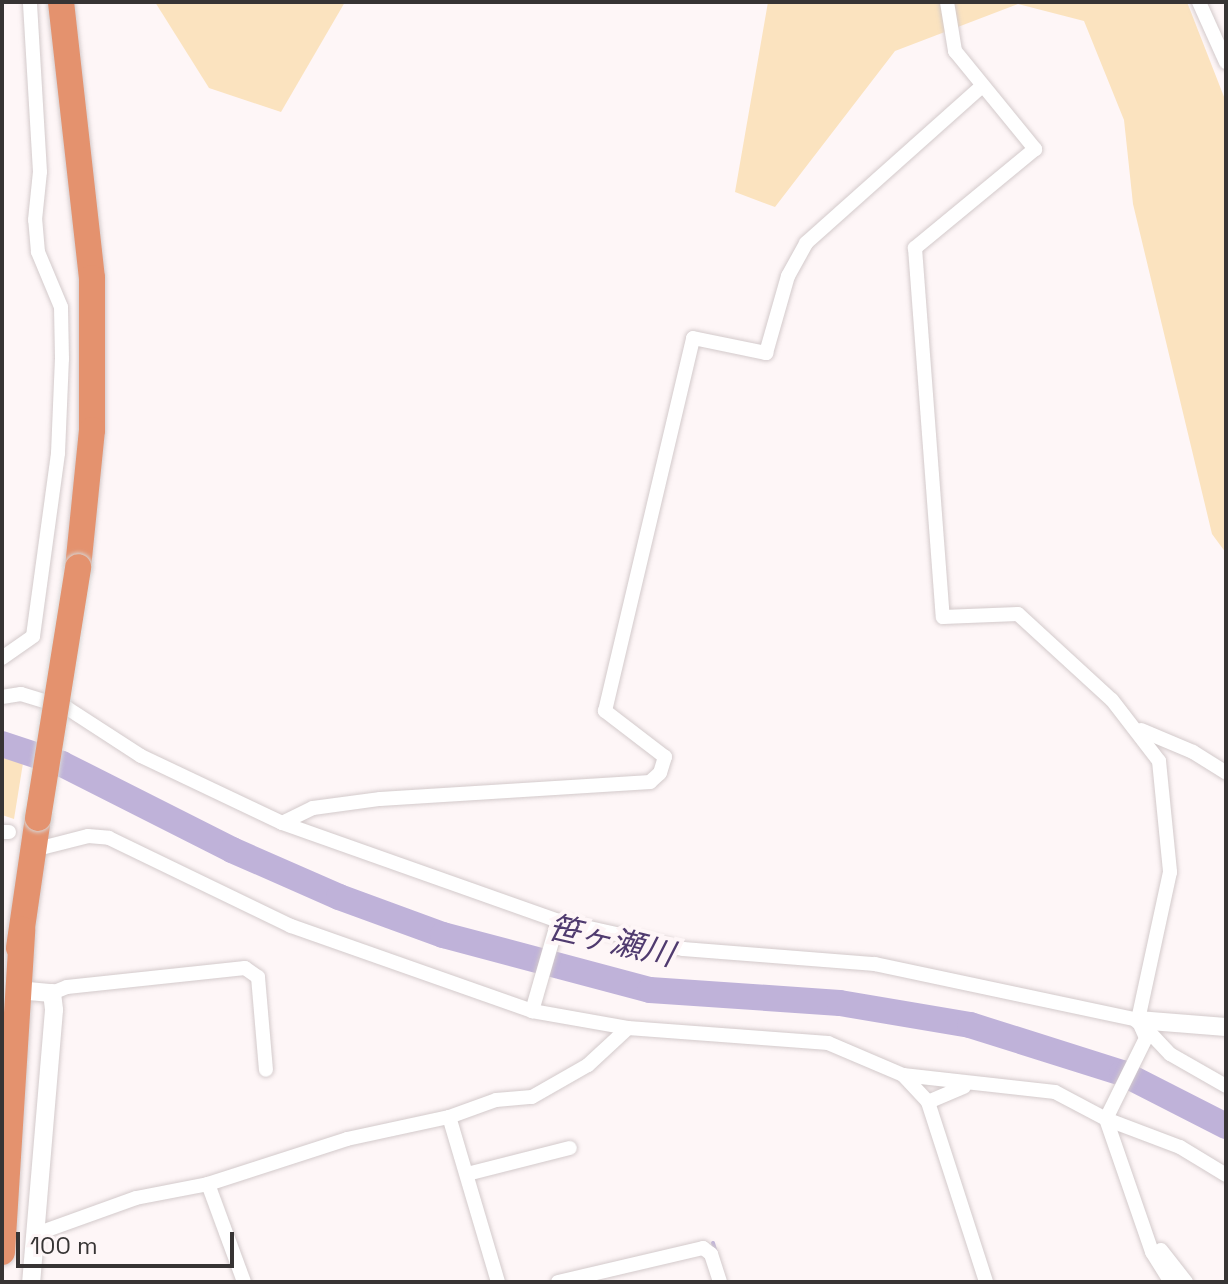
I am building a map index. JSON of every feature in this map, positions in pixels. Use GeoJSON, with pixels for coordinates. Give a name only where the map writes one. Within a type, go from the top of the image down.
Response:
{"type":"FeatureCollection","features":[{"type":"Feature","properties":{"kind":"highway"},"geometry":{"type":"LineString","coordinates":[[47,2],[80,280],[72,566]]}},
{"type":"Feature","properties":{"kind":"highway"},"geometry":{"type":"LineString","coordinates":[[3,962],[19,824],[72,566],[92,430],[92,278],[61,2]]}},
{"type":"Feature","properties":{"kind":"highway"},"geometry":{"type":"LineString","coordinates":[[2,1252],[22,930],[19,824]]}},
{"type":"Feature","properties":{"kind":"highway"},"geometry":{"type":"LineString","coordinates":[[2,1054],[22,930]]}},
{"type":"Feature","properties":{"kind":"street"},"geometry":{"type":"LineString","coordinates":[[2,658],[33,636],[58,453],[61,307],[38,252],[35,220],[40,172],[30,2]]}},
{"type":"Feature","properties":{"kind":"street"},"geometry":{"type":"LineString","coordinates":[[947,2],[955,51],[1035,149],[915,248],[943,617],[1018,614],[1138,729],[1159,761],[1170,872],[1138,1020],[1146,1038],[1108,1114],[1149,1240],[1171,1282]]}},
{"type":"Feature","properties":{"kind":"street"},"geometry":{"type":"LineString","coordinates":[[1199,2],[1226,62]]}},
{"type":"Feature","properties":{"kind":"street"},"geometry":{"type":"LineString","coordinates":[[282,823],[313,808],[380,799],[650,782],[660,773],[665,757],[605,711],[693,338],[766,353],[788,276],[806,243],[982,86]]}},
{"type":"Feature","properties":{"kind":"street"},"geometry":{"type":"LineString","coordinates":[[2,697],[21,694],[67,708],[141,756],[282,823],[558,921],[683,949],[875,964],[1138,1020],[1226,1027]]}},
{"type":"Feature","properties":{"kind":"street"},"geometry":{"type":"LineString","coordinates":[[1138,729],[1193,752],[1226,773]]}},
{"type":"Feature","properties":{"kind":"street"},"geometry":{"type":"LineString","coordinates":[[45,847],[88,836],[109,838],[291,926],[532,1011],[628,1028],[828,1043],[903,1075],[967,1085],[1055,1092],[1180,1147],[1226,1175]]}},
{"type":"Feature","properties":{"kind":"street"},"geometry":{"type":"LineString","coordinates":[[532,1011],[558,921]]}},
{"type":"Feature","properties":{"kind":"street"},"geometry":{"type":"LineString","coordinates":[[28,991],[52,993],[245,968],[258,977],[266,1070]]}},
{"type":"Feature","properties":{"kind":"street"},"geometry":{"type":"LineString","coordinates":[[31,1282],[52,993]]}},
{"type":"Feature","properties":{"kind":"street"},"geometry":{"type":"LineString","coordinates":[[1138,1020],[1170,1054],[1226,1086]]}},
{"type":"Feature","properties":{"kind":"street"},"geometry":{"type":"LineString","coordinates":[[36,1234],[136,1198],[208,1184],[347,1139],[449,1117],[496,1100],[532,1097],[588,1065],[628,1028]]}},
{"type":"Feature","properties":{"kind":"street"},"geometry":{"type":"LineString","coordinates":[[903,1075],[928,1102],[986,1282]]}},
{"type":"Feature","properties":{"kind":"street"},"geometry":{"type":"LineString","coordinates":[[928,1102],[967,1085]]}},
{"type":"Feature","properties":{"kind":"street"},"geometry":{"type":"LineString","coordinates":[[449,1117],[498,1282]]}},
{"type":"Feature","properties":{"kind":"street"},"geometry":{"type":"LineString","coordinates":[[467,1174],[570,1148]]}},
{"type":"Feature","properties":{"kind":"street"},"geometry":{"type":"LineString","coordinates":[[208,1184],[244,1282]]}},
{"type":"Feature","properties":{"kind":"street"},"geometry":{"type":"LineString","coordinates":[[1149,1240],[1186,1282]]}},
{"type":"Feature","properties":{"kind":"street"},"geometry":{"type":"LineString","coordinates":[[558,1282],[703,1248],[711,1254],[720,1282]]}},
{"type":"Feature","properties":{"kind":"shaded area"},"geometry":{"type":"Polygon","coordinates":[[[155,2],[345,2],[281,112],[209,88],[155,2]]]}},
{"type":"Feature","properties":{"kind":"shaded area"},"geometry":{"type":"Polygon","coordinates":[[[768,2],[1187,2],[1226,102],[1226,553],[1212,534],[1133,204],[1124,120],[1084,21],[1018,4],[895,51],[775,207],[735,192],[768,2]]]}},
{"type":"Feature","properties":{"kind":"shaded area"},"geometry":{"type":"Polygon","coordinates":[[[2,753],[23,763],[14,819],[2,815],[2,753]]]}},
{"type":"Feature","properties":{"kind":"waterway","name":"笹ヶ瀬川"},"geometry":{"type":"LineString","coordinates":[[2,744],[62,764],[232,850],[339,897],[443,935],[650,990],[840,1003],[970,1025],[1122,1073],[1226,1126]]}},
{"type":"Feature","properties":{"kind":"waterway"},"geometry":{"type":"LineString","coordinates":[[713,1243],[716,1253]]}}]}
